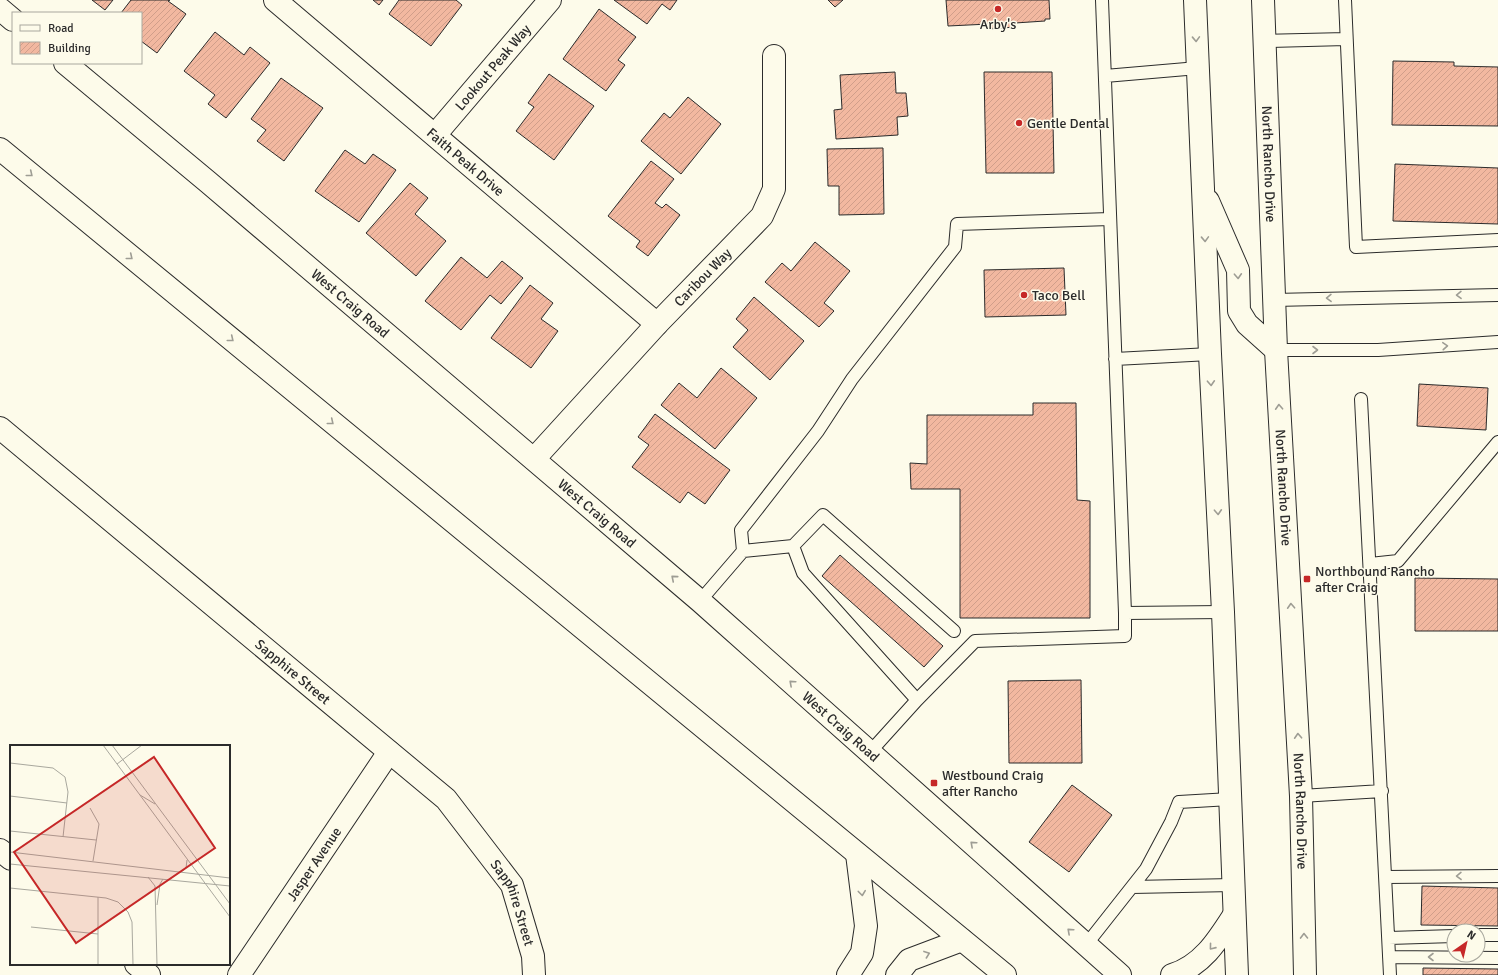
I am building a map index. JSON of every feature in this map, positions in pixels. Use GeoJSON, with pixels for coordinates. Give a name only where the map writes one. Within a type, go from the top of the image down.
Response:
{"type":"FeatureCollection","features":[{"type":"Feature","properties":{"kind":"main road","name":"Faith Peak Drive"},"geometry":{"type":"LineString","coordinates":[[275,0],[657,324]]}},
{"type":"Feature","properties":{"kind":"main road","name":"Lookout Peak Way"},"geometry":{"type":"LineString","coordinates":[[436,135],[550,0]]}},
{"type":"Feature","properties":{"kind":"main road"},"geometry":{"type":"LineString","coordinates":[[1195,0],[1223,612],[1237,975]]}},
{"type":"Feature","properties":{"kind":"main road","name":"North Rancho Drive"},"geometry":{"type":"LineString","coordinates":[[1263,0],[1276,350],[1301,796],[1305,975]]}},
{"type":"Feature","properties":{"kind":"main road"},"geometry":{"type":"LineString","coordinates":[[0,9],[12,19]]}},
{"type":"Feature","properties":{"kind":"main road","name":"Caribou Way"},"geometry":{"type":"LineString","coordinates":[[534,459],[657,324],[762,216],[774,189],[774,56]]}},
{"type":"Feature","properties":{"kind":"main road","name":"West Craig Road"},"geometry":{"type":"LineString","coordinates":[[66,64],[700,601],[1120,975]]}},
{"type":"Feature","properties":{"kind":"main road"},"geometry":{"type":"LineString","coordinates":[[0,149],[1005,975]]}},
{"type":"Feature","properties":{"kind":"main road"},"geometry":{"type":"LineString","coordinates":[[1203,188],[1238,270],[1239,311],[1247,324],[1276,350]]}},
{"type":"Feature","properties":{"kind":"main road","name":"Sapphire Street"},"geometry":{"type":"LineString","coordinates":[[0,428],[446,799],[512,885],[534,965]]}},
{"type":"Feature","properties":{"kind":"main road","name":"Jasper Avenue"},"geometry":{"type":"LineString","coordinates":[[239,975],[390,752]]}},
{"type":"Feature","properties":{"kind":"main road"},"geometry":{"type":"LineString","coordinates":[[0,850],[10,859]]}},
{"type":"Feature","properties":{"kind":"main road"},"geometry":{"type":"LineString","coordinates":[[848,975],[862,953],[866,926],[857,854]]}},
{"type":"Feature","properties":{"kind":"main road"},"geometry":{"type":"LineString","coordinates":[[1172,975],[1183,972],[1203,958],[1219,938],[1234,915]]}},
{"type":"Feature","properties":{"kind":"main road"},"geometry":{"type":"LineString","coordinates":[[898,975],[909,960],[962,940]]}},
{"type":"Feature","properties":{"kind":"main road"},"geometry":{"type":"LineString","coordinates":[[137,965],[149,975]]}},
{"type":"Feature","properties":{"kind":"lane"},"geometry":{"type":"LineString","coordinates":[[870,752],[917,700],[975,641],[1126,636],[1102,0]]}},
{"type":"Feature","properties":{"kind":"lane"},"geometry":{"type":"LineString","coordinates":[[1345,0],[1356,247],[1498,240]]}},
{"type":"Feature","properties":{"kind":"lane"},"geometry":{"type":"LineString","coordinates":[[1265,41],[1346,39]]}},
{"type":"Feature","properties":{"kind":"lane"},"geometry":{"type":"LineString","coordinates":[[1105,76],[1198,68]]}},
{"type":"Feature","properties":{"kind":"lane"},"geometry":{"type":"LineString","coordinates":[[743,551],[741,530],[818,431],[852,379],[955,247],[957,224],[1110,219]]}},
{"type":"Feature","properties":{"kind":"lane"},"geometry":{"type":"LineString","coordinates":[[1274,300],[1498,295]]}},
{"type":"Feature","properties":{"kind":"lane"},"geometry":{"type":"LineString","coordinates":[[1276,350],[1378,350],[1498,342]]}},
{"type":"Feature","properties":{"kind":"lane"},"geometry":{"type":"LineString","coordinates":[[1115,359],[1210,354]]}},
{"type":"Feature","properties":{"kind":"lane"},"geometry":{"type":"LineString","coordinates":[[1361,399],[1382,791],[1390,975]]}},
{"type":"Feature","properties":{"kind":"lane"},"geometry":{"type":"LineString","coordinates":[[1370,564],[1398,561],[1498,442]]}},
{"type":"Feature","properties":{"kind":"lane"},"geometry":{"type":"LineString","coordinates":[[700,601],[743,551],[793,546],[823,515],[954,631]]}},
{"type":"Feature","properties":{"kind":"lane"},"geometry":{"type":"LineString","coordinates":[[793,546],[803,573],[917,700]]}},
{"type":"Feature","properties":{"kind":"lane"},"geometry":{"type":"LineString","coordinates":[[1125,613],[1223,612]]}},
{"type":"Feature","properties":{"kind":"lane"},"geometry":{"type":"LineString","coordinates":[[1301,796],[1382,791]]}},
{"type":"Feature","properties":{"kind":"lane"},"geometry":{"type":"LineString","coordinates":[[1086,945],[1146,869],[1171,822],[1179,802],[1230,799]]}},
{"type":"Feature","properties":{"kind":"lane"},"geometry":{"type":"LineString","coordinates":[[1386,877],[1498,876]]}},
{"type":"Feature","properties":{"kind":"lane"},"geometry":{"type":"LineString","coordinates":[[1132,887],[1233,885]]}},
{"type":"Feature","properties":{"kind":"lane"},"geometry":{"type":"LineString","coordinates":[[1486,935],[1498,934]]}},
{"type":"Feature","properties":{"kind":"lane"},"geometry":{"type":"LineString","coordinates":[[1388,938],[1446,936]]}},
{"type":"Feature","properties":{"kind":"lane"},"geometry":{"type":"LineString","coordinates":[[1389,957],[1498,958]]}},
{"type":"Feature","properties":{"kind":"building"},"geometry":{"type":"Polygon","coordinates":[[[92,0],[113,0],[105,10],[92,0]]]}},
{"type":"Feature","properties":{"kind":"building"},"geometry":{"type":"Polygon","coordinates":[[[131,0],[170,0],[168,1],[186,14],[157,53],[142,42],[142,12],[122,12],[131,0]]]}},
{"type":"Feature","properties":{"kind":"building"},"geometry":{"type":"Polygon","coordinates":[[[373,0],[383,0],[379,5],[373,0]]]}},
{"type":"Feature","properties":{"kind":"building"},"geometry":{"type":"Polygon","coordinates":[[[399,0],[456,0],[462,5],[431,46],[389,14],[399,0]]]}},
{"type":"Feature","properties":{"kind":"building"},"geometry":{"type":"Polygon","coordinates":[[[614,0],[677,0],[670,10],[662,4],[647,24],[614,0]]]}},
{"type":"Feature","properties":{"kind":"building"},"geometry":{"type":"Polygon","coordinates":[[[828,0],[843,0],[835,7],[828,0]]]}},
{"type":"Feature","properties":{"kind":"building","name":"Arby's"},"geometry":{"type":"Polygon","coordinates":[[[946,0],[1049,0],[1050,19],[1045,19],[1045,21],[1015,23],[1015,27],[989,29],[989,24],[948,26],[946,0]]]}},
{"type":"Feature","properties":{"kind":"building"},"geometry":{"type":"Polygon","coordinates":[[[599,9],[636,37],[618,60],[625,65],[606,91],[563,59],[599,9]]]}},
{"type":"Feature","properties":{"kind":"building"},"geometry":{"type":"Polygon","coordinates":[[[215,32],[244,55],[250,47],[270,63],[226,118],[208,104],[215,95],[184,71],[215,32]]]}},
{"type":"Feature","properties":{"kind":"building"},"geometry":{"type":"Polygon","coordinates":[[[1393,61],[1454,62],[1454,66],[1498,67],[1498,126],[1392,125],[1393,61]]]}},
{"type":"Feature","properties":{"kind":"building"},"geometry":{"type":"Polygon","coordinates":[[[895,72],[896,93],[906,93],[908,116],[897,117],[898,135],[836,139],[834,110],[842,109],[840,75],[895,72]]]}},
{"type":"Feature","properties":{"kind":"building","name":"Gentle Dental"},"geometry":{"type":"Polygon","coordinates":[[[984,72],[1052,72],[1054,173],[986,173],[984,72]]]}},
{"type":"Feature","properties":{"kind":"building"},"geometry":{"type":"Polygon","coordinates":[[[549,74],[594,106],[554,160],[516,131],[534,107],[528,103],[549,74]]]}},
{"type":"Feature","properties":{"kind":"building"},"geometry":{"type":"Polygon","coordinates":[[[281,78],[323,108],[284,161],[257,141],[266,130],[251,119],[281,78]]]}},
{"type":"Feature","properties":{"kind":"building"},"geometry":{"type":"Polygon","coordinates":[[[688,97],[721,124],[681,174],[641,141],[664,113],[670,118],[688,97]]]}},
{"type":"Feature","properties":{"kind":"building"},"geometry":{"type":"Polygon","coordinates":[[[883,148],[884,214],[839,215],[839,186],[828,186],[827,149],[883,148]]]}},
{"type":"Feature","properties":{"kind":"building"},"geometry":{"type":"Polygon","coordinates":[[[345,150],[365,164],[373,154],[396,170],[359,222],[315,191],[345,150]]]}},
{"type":"Feature","properties":{"kind":"building"},"geometry":{"type":"Polygon","coordinates":[[[651,161],[674,179],[655,203],[662,208],[666,204],[680,215],[648,256],[636,247],[640,241],[608,216],[651,161]]]}},
{"type":"Feature","properties":{"kind":"building"},"geometry":{"type":"Polygon","coordinates":[[[1395,164],[1498,168],[1498,224],[1393,221],[1395,164]]]}},
{"type":"Feature","properties":{"kind":"building"},"geometry":{"type":"Polygon","coordinates":[[[410,183],[428,198],[415,214],[446,241],[416,276],[366,233],[410,183]]]}},
{"type":"Feature","properties":{"kind":"building"},"geometry":{"type":"Polygon","coordinates":[[[815,242],[850,271],[824,303],[834,311],[819,327],[765,282],[782,263],[791,271],[815,242]]]}},
{"type":"Feature","properties":{"kind":"building"},"geometry":{"type":"Polygon","coordinates":[[[461,257],[487,278],[502,261],[523,278],[501,304],[490,295],[461,330],[425,301],[461,257]]]}},
{"type":"Feature","properties":{"kind":"building"},"geometry":{"type":"Polygon","coordinates":[[[1064,268],[1066,315],[985,317],[984,270],[1064,268]]]}},
{"type":"Feature","properties":{"kind":"building"},"geometry":{"type":"Polygon","coordinates":[[[530,285],[553,303],[541,319],[558,331],[531,368],[491,338],[530,285]]]}},
{"type":"Feature","properties":{"kind":"building"},"geometry":{"type":"Polygon","coordinates":[[[754,297],[804,341],[770,380],[733,347],[748,330],[736,319],[754,297]]]}},
{"type":"Feature","properties":{"kind":"building"},"geometry":{"type":"Polygon","coordinates":[[[721,368],[757,398],[715,449],[661,405],[679,383],[697,398],[721,368]]]}},
{"type":"Feature","properties":{"kind":"building"},"geometry":{"type":"Polygon","coordinates":[[[1419,384],[1488,388],[1486,430],[1417,426],[1419,384]]]}},
{"type":"Feature","properties":{"kind":"building"},"geometry":{"type":"Polygon","coordinates":[[[1033,403],[1076,403],[1077,500],[1090,501],[1090,618],[960,618],[960,489],[911,489],[910,463],[927,464],[927,415],[1033,415],[1033,403]]]}},
{"type":"Feature","properties":{"kind":"building"},"geometry":{"type":"Polygon","coordinates":[[[655,414],[730,470],[705,504],[688,492],[680,503],[632,467],[649,445],[638,437],[655,414]]]}},
{"type":"Feature","properties":{"kind":"building"},"geometry":{"type":"Polygon","coordinates":[[[840,555],[943,646],[924,667],[822,576],[840,555]]]}},
{"type":"Feature","properties":{"kind":"building"},"geometry":{"type":"Polygon","coordinates":[[[1415,578],[1498,579],[1498,631],[1415,631],[1415,578]]]}},
{"type":"Feature","properties":{"kind":"building"},"geometry":{"type":"Polygon","coordinates":[[[1081,680],[1082,763],[1009,763],[1008,681],[1081,680]]]}},
{"type":"Feature","properties":{"kind":"building"},"geometry":{"type":"Polygon","coordinates":[[[1072,785],[1112,815],[1069,872],[1029,842],[1072,785]]]}},
{"type":"Feature","properties":{"kind":"building"},"geometry":{"type":"Polygon","coordinates":[[[1422,886],[1498,888],[1498,926],[1486,926],[1486,923],[1446,923],[1446,925],[1421,925],[1422,886]]]}},
{"type":"Feature","properties":{"kind":"building"},"geometry":{"type":"Polygon","coordinates":[[[1423,968],[1498,969],[1498,975],[1423,975],[1423,968]]]}},
{"type":"Feature","properties":{"kind":"place","name":"Arby's"},"geometry":{"type":"Point","coordinates":[998,9]}},
{"type":"Feature","properties":{"kind":"place","name":"Gentle Dental"},"geometry":{"type":"Point","coordinates":[1019,123]}},
{"type":"Feature","properties":{"kind":"place","name":"Taco Bell"},"geometry":{"type":"Point","coordinates":[1024,295]}},
{"type":"Feature","properties":{"kind":"place","name":"Northbound Rancho after Craig"},"geometry":{"type":"Point","coordinates":[1307,579]}},
{"type":"Feature","properties":{"kind":"place","name":"Westbound Craig after Rancho"},"geometry":{"type":"Point","coordinates":[934,783]}}]}
